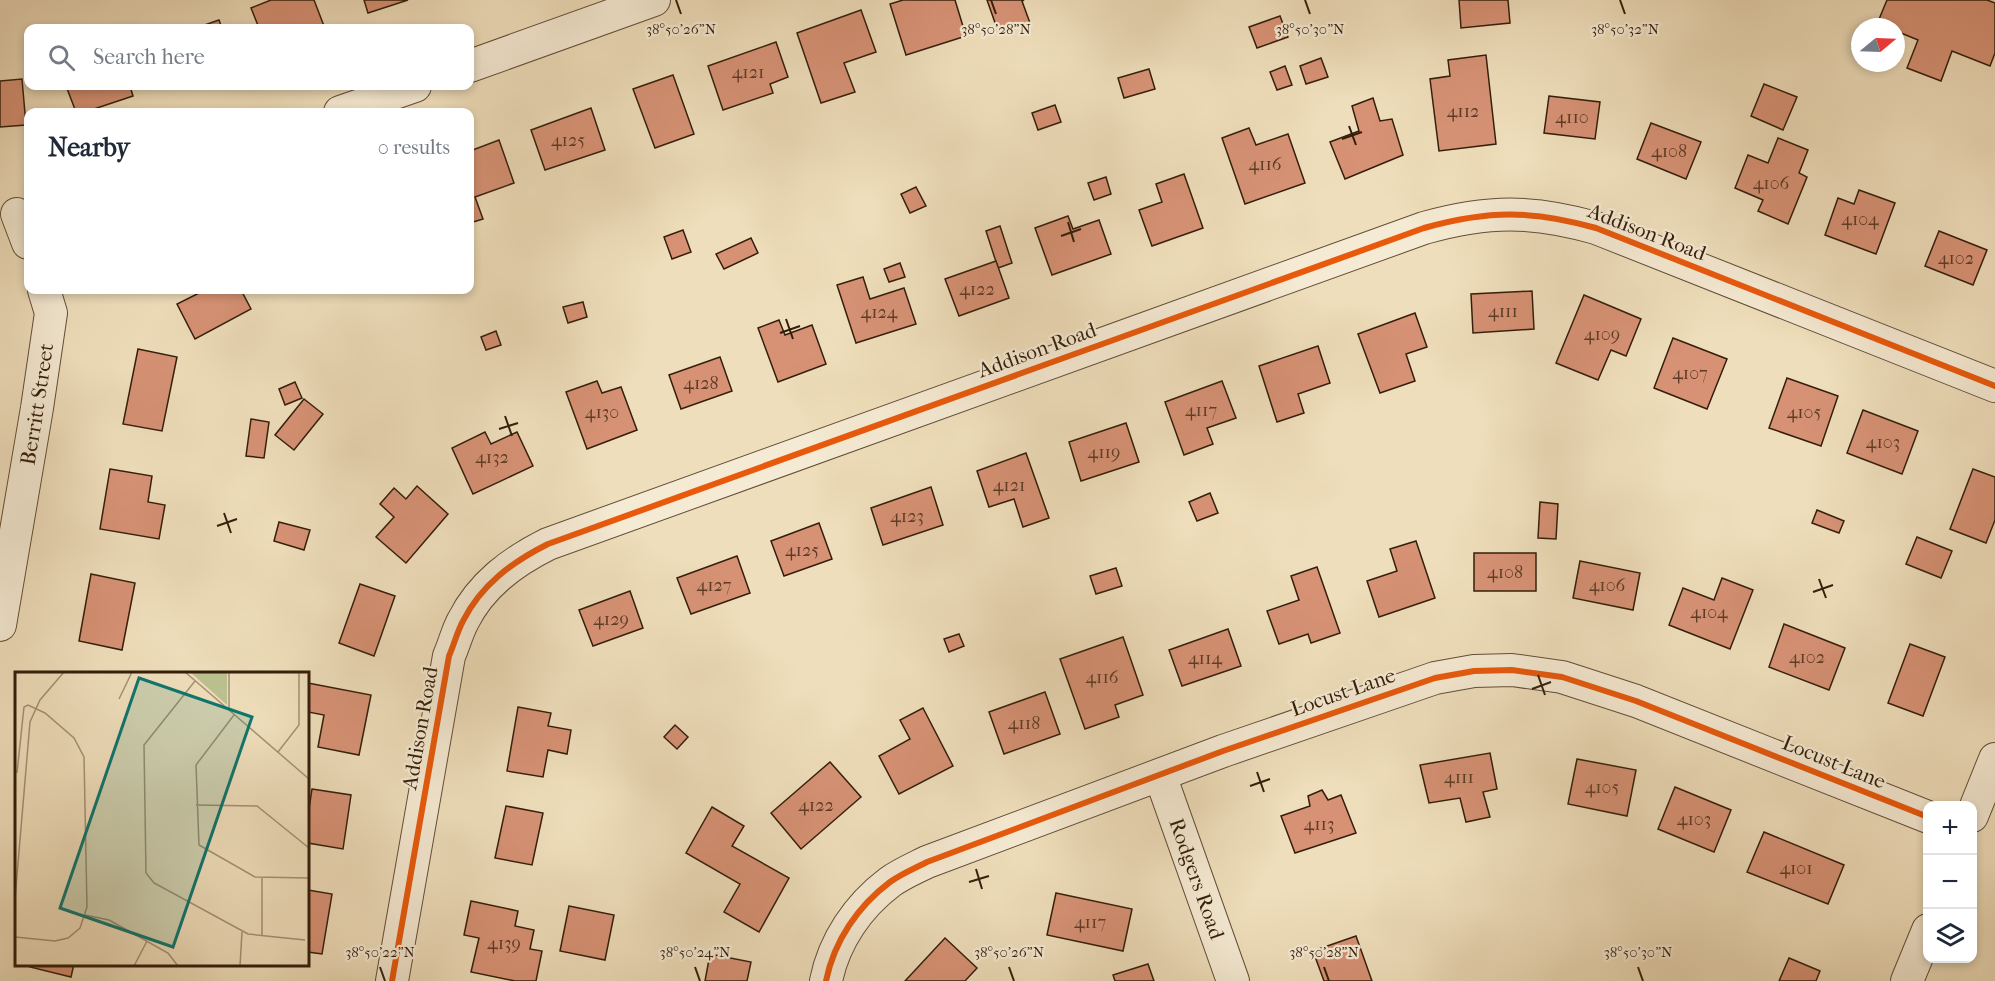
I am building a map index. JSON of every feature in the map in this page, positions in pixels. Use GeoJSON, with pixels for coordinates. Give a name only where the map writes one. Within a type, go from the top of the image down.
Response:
{"type":"FeatureCollection","features":[{"type":"Feature","properties":{"kind":"street"},"geometry":{"type":"LineString","coordinates":[[474,65],[654,0]]}},
{"type":"Feature","properties":{"kind":"street"},"geometry":{"type":"LineString","coordinates":[[352,108],[403,90]]}},
{"type":"Feature","properties":{"kind":"street"},"geometry":{"type":"LineString","coordinates":[[15,213],[24,234]]}},
{"type":"Feature","properties":{"kind":"street","name":"Addison Road"},"geometry":{"type":"LineString","coordinates":[[392,981],[449,656],[463,621],[478,598],[500,573],[523,556],[548,544],[1424,228],[1454,219],[1489,214],[1540,215],[1596,228],[1995,386]]}},
{"type":"Feature","properties":{"kind":"street","name":"Berritt Street"},"geometry":{"type":"LineString","coordinates":[[0,625],[51,313],[45,294]]}},
{"type":"Feature","properties":{"kind":"street","name":"Locust Lane"},"geometry":{"type":"LineString","coordinates":[[826,981],[839,945],[859,911],[891,881],[927,862],[1223,751],[1436,678],[1474,670],[1512,670],[1562,677],[1636,701],[1923,815]]}},
{"type":"Feature","properties":{"kind":"street"},"geometry":{"type":"LineString","coordinates":[[1977,805],[1992,772]]}},
{"type":"Feature","properties":{"kind":"street","name":"Rodgers Road"},"geometry":{"type":"LineString","coordinates":[[1160,776],[1233,981]]}},
{"type":"Feature","properties":{"kind":"street"},"geometry":{"type":"LineString","coordinates":[[1907,981],[1923,942]]}},
{"type":"Feature","properties":{"kind":"building"},"geometry":{"type":"Polygon","coordinates":[[[271,0],[314,0],[323,24],[257,24],[251,8],[271,0]]]}},
{"type":"Feature","properties":{"kind":"building"},"geometry":{"type":"Polygon","coordinates":[[[364,0],[408,0],[368,13],[364,0]]]}},
{"type":"Feature","properties":{"kind":"building"},"geometry":{"type":"Polygon","coordinates":[[[903,0],[955,0],[966,36],[906,55],[890,4],[903,0]]]}},
{"type":"Feature","properties":{"kind":"building"},"geometry":{"type":"Polygon","coordinates":[[[987,0],[1024,0],[1022,1],[1030,23],[999,34],[987,0]]]}},
{"type":"Feature","properties":{"kind":"building"},"geometry":{"type":"Polygon","coordinates":[[[1459,0],[1508,0],[1510,23],[1461,28],[1459,0]]]}},
{"type":"Feature","properties":{"kind":"building"},"geometry":{"type":"Polygon","coordinates":[[[1887,0],[1987,0],[1995,3],[1995,53],[1990,66],[1952,51],[1941,81],[1907,68],[1918,40],[1905,35],[1905,18],[1880,18],[1887,0]]]}},
{"type":"Feature","properties":{"kind":"building"},"geometry":{"type":"Polygon","coordinates":[[[861,10],[876,52],[844,63],[855,92],[821,103],[797,33],[861,10]]]}},
{"type":"Feature","properties":{"kind":"building"},"geometry":{"type":"Polygon","coordinates":[[[1280,16],[1288,37],[1257,48],[1249,27],[1280,16]]]}},
{"type":"Feature","properties":{"kind":"building"},"geometry":{"type":"Polygon","coordinates":[[[219,20],[220,24],[208,24],[219,20]]]}},
{"type":"Feature","properties":{"kind":"building"},"geometry":{"type":"Polygon","coordinates":[[[776,42],[788,77],[770,84],[773,93],[723,110],[708,66],[776,42]]]}},
{"type":"Feature","properties":{"kind":"building"},"geometry":{"type":"Polygon","coordinates":[[[1486,55],[1496,144],[1439,151],[1430,79],[1450,76],[1448,60],[1486,55]]]}},
{"type":"Feature","properties":{"kind":"building"},"geometry":{"type":"Polygon","coordinates":[[[1321,58],[1328,77],[1306,84],[1300,66],[1321,58]]]}},
{"type":"Feature","properties":{"kind":"building"},"geometry":{"type":"Polygon","coordinates":[[[1285,66],[1292,85],[1277,90],[1270,72],[1285,66]]]}},
{"type":"Feature","properties":{"kind":"building"},"geometry":{"type":"Polygon","coordinates":[[[1149,69],[1155,89],[1124,98],[1118,78],[1149,69]]]}},
{"type":"Feature","properties":{"kind":"building"},"geometry":{"type":"Polygon","coordinates":[[[673,75],[694,134],[655,148],[633,89],[673,75]]]}},
{"type":"Feature","properties":{"kind":"building"},"geometry":{"type":"Polygon","coordinates":[[[22,79],[24,125],[0,127],[0,81],[22,79]]]}},
{"type":"Feature","properties":{"kind":"building"},"geometry":{"type":"Polygon","coordinates":[[[1764,84],[1797,97],[1783,130],[1751,116],[1764,84]]]}},
{"type":"Feature","properties":{"kind":"building"},"geometry":{"type":"Polygon","coordinates":[[[68,90],[131,90],[133,96],[97,108],[74,108],[68,90]]]}},
{"type":"Feature","properties":{"kind":"building"},"geometry":{"type":"Polygon","coordinates":[[[1549,96],[1600,102],[1595,139],[1544,133],[1549,96]]]}},
{"type":"Feature","properties":{"kind":"building"},"geometry":{"type":"Polygon","coordinates":[[[1373,98],[1380,121],[1392,119],[1403,155],[1345,179],[1330,142],[1359,131],[1352,106],[1373,98]]]}},
{"type":"Feature","properties":{"kind":"building"},"geometry":{"type":"Polygon","coordinates":[[[1055,105],[1061,122],[1038,130],[1032,113],[1055,105]]]}},
{"type":"Feature","properties":{"kind":"building"},"geometry":{"type":"Polygon","coordinates":[[[591,108],[605,150],[545,170],[531,130],[591,108]]]}},
{"type":"Feature","properties":{"kind":"building"},"geometry":{"type":"Polygon","coordinates":[[[1651,123],[1701,142],[1686,179],[1637,159],[1651,123]]]}},
{"type":"Feature","properties":{"kind":"building"},"geometry":{"type":"Polygon","coordinates":[[[1249,128],[1256,145],[1288,134],[1305,183],[1245,204],[1222,138],[1249,128]]]}},
{"type":"Feature","properties":{"kind":"building"},"geometry":{"type":"Polygon","coordinates":[[[1778,138],[1808,150],[1799,173],[1807,177],[1788,224],[1758,211],[1763,200],[1735,188],[1748,155],[1768,163],[1778,138]]]}},
{"type":"Feature","properties":{"kind":"building"},"geometry":{"type":"Polygon","coordinates":[[[499,140],[514,183],[475,197],[483,219],[474,222],[474,149],[499,140]]]}},
{"type":"Feature","properties":{"kind":"building"},"geometry":{"type":"Polygon","coordinates":[[[1184,174],[1203,228],[1152,246],[1139,210],[1162,202],[1156,184],[1184,174]]]}},
{"type":"Feature","properties":{"kind":"building"},"geometry":{"type":"Polygon","coordinates":[[[1106,177],[1111,194],[1094,200],[1088,183],[1106,177]]]}},
{"type":"Feature","properties":{"kind":"building"},"geometry":{"type":"Polygon","coordinates":[[[916,187],[926,206],[910,213],[901,194],[916,187]]]}},
{"type":"Feature","properties":{"kind":"building"},"geometry":{"type":"Polygon","coordinates":[[[1859,190],[1895,203],[1876,254],[1825,235],[1838,198],[1854,204],[1859,190]]]}},
{"type":"Feature","properties":{"kind":"building"},"geometry":{"type":"Polygon","coordinates":[[[1068,216],[1073,229],[1099,220],[1111,254],[1052,275],[1035,228],[1068,216]]]}},
{"type":"Feature","properties":{"kind":"building"},"geometry":{"type":"Polygon","coordinates":[[[1000,226],[1012,263],[998,268],[986,231],[1000,226]]]}},
{"type":"Feature","properties":{"kind":"building"},"geometry":{"type":"Polygon","coordinates":[[[683,230],[691,252],[672,259],[664,237],[683,230]]]}},
{"type":"Feature","properties":{"kind":"building"},"geometry":{"type":"Polygon","coordinates":[[[1939,231],[1987,250],[1973,285],[1925,266],[1939,231]]]}},
{"type":"Feature","properties":{"kind":"building"},"geometry":{"type":"Polygon","coordinates":[[[751,238],[758,253],[724,269],[716,254],[751,238]]]}},
{"type":"Feature","properties":{"kind":"building"},"geometry":{"type":"Polygon","coordinates":[[[996,261],[1009,298],[959,316],[945,279],[996,261]]]}},
{"type":"Feature","properties":{"kind":"building"},"geometry":{"type":"Polygon","coordinates":[[[900,263],[905,277],[889,282],[884,269],[900,263]]]}},
{"type":"Feature","properties":{"kind":"building"},"geometry":{"type":"Polygon","coordinates":[[[863,277],[870,299],[904,288],[916,324],[856,343],[837,285],[863,277]]]}},
{"type":"Feature","properties":{"kind":"building"},"geometry":{"type":"Polygon","coordinates":[[[1532,291],[1534,329],[1473,333],[1471,294],[1532,291]]]}},
{"type":"Feature","properties":{"kind":"building"},"geometry":{"type":"Polygon","coordinates":[[[197,294],[243,294],[251,309],[195,339],[177,304],[197,294]]]}},
{"type":"Feature","properties":{"kind":"building"},"geometry":{"type":"Polygon","coordinates":[[[1584,295],[1641,319],[1626,356],[1611,350],[1598,380],[1556,363],[1584,295]]]}},
{"type":"Feature","properties":{"kind":"building"},"geometry":{"type":"Polygon","coordinates":[[[583,302],[587,317],[568,323],[563,307],[583,302]]]}},
{"type":"Feature","properties":{"kind":"building"},"geometry":{"type":"Polygon","coordinates":[[[1415,313],[1427,347],[1406,354],[1415,381],[1380,393],[1358,334],[1415,313]]]}},
{"type":"Feature","properties":{"kind":"building"},"geometry":{"type":"Polygon","coordinates":[[[779,320],[785,335],[812,325],[826,364],[778,382],[758,328],[779,320]]]}},
{"type":"Feature","properties":{"kind":"building"},"geometry":{"type":"Polygon","coordinates":[[[496,331],[501,345],[486,350],[481,337],[496,331]]]}},
{"type":"Feature","properties":{"kind":"building"},"geometry":{"type":"Polygon","coordinates":[[[1673,338],[1727,359],[1707,409],[1654,388],[1673,338]]]}},
{"type":"Feature","properties":{"kind":"building"},"geometry":{"type":"Polygon","coordinates":[[[1318,346],[1330,383],[1298,394],[1304,413],[1277,422],[1259,366],[1318,346]]]}},
{"type":"Feature","properties":{"kind":"building"},"geometry":{"type":"Polygon","coordinates":[[[138,349],[177,357],[162,431],[123,424],[138,349]]]}},
{"type":"Feature","properties":{"kind":"building"},"geometry":{"type":"Polygon","coordinates":[[[720,357],[732,391],[681,409],[669,375],[720,357]]]}},
{"type":"Feature","properties":{"kind":"building"},"geometry":{"type":"Polygon","coordinates":[[[1787,378],[1838,396],[1821,446],[1769,428],[1787,378]]]}},
{"type":"Feature","properties":{"kind":"building"},"geometry":{"type":"Polygon","coordinates":[[[597,381],[602,393],[621,387],[637,430],[587,449],[566,392],[597,381]]]}},
{"type":"Feature","properties":{"kind":"building"},"geometry":{"type":"Polygon","coordinates":[[[1222,381],[1236,418],[1207,428],[1213,444],[1184,455],[1165,402],[1222,381]]]}},
{"type":"Feature","properties":{"kind":"building"},"geometry":{"type":"Polygon","coordinates":[[[295,382],[302,398],[285,405],[279,389],[295,382]]]}},
{"type":"Feature","properties":{"kind":"building"},"geometry":{"type":"Polygon","coordinates":[[[304,399],[323,414],[294,450],[275,435],[304,399]]]}},
{"type":"Feature","properties":{"kind":"building"},"geometry":{"type":"Polygon","coordinates":[[[1863,410],[1918,431],[1902,474],[1847,453],[1863,410]]]}},
{"type":"Feature","properties":{"kind":"building"},"geometry":{"type":"Polygon","coordinates":[[[251,419],[269,422],[264,458],[246,456],[251,419]]]}},
{"type":"Feature","properties":{"kind":"building"},"geometry":{"type":"Polygon","coordinates":[[[1126,423],[1139,462],[1081,481],[1069,442],[1126,423]]]}},
{"type":"Feature","properties":{"kind":"building"},"geometry":{"type":"Polygon","coordinates":[[[485,432],[491,444],[517,432],[533,466],[473,494],[452,448],[485,432]]]}},
{"type":"Feature","properties":{"kind":"building"},"geometry":{"type":"Polygon","coordinates":[[[1026,453],[1049,518],[1023,527],[1014,499],[989,507],[977,471],[1026,453]]]}},
{"type":"Feature","properties":{"kind":"building"},"geometry":{"type":"Polygon","coordinates":[[[110,469],[152,476],[148,502],[165,505],[159,539],[100,529],[110,469]]]}},
{"type":"Feature","properties":{"kind":"building"},"geometry":{"type":"Polygon","coordinates":[[[1973,469],[1995,477],[1995,520],[1986,543],[1950,529],[1973,469]]]}},
{"type":"Feature","properties":{"kind":"building"},"geometry":{"type":"Polygon","coordinates":[[[417,486],[448,514],[406,563],[376,537],[394,517],[380,504],[394,488],[406,499],[417,486]]]}},
{"type":"Feature","properties":{"kind":"building"},"geometry":{"type":"Polygon","coordinates":[[[931,487],[943,525],[883,545],[871,508],[931,487]]]}},
{"type":"Feature","properties":{"kind":"building"},"geometry":{"type":"Polygon","coordinates":[[[1210,493],[1218,513],[1197,521],[1189,502],[1210,493]]]}},
{"type":"Feature","properties":{"kind":"building"},"geometry":{"type":"Polygon","coordinates":[[[1540,502],[1558,504],[1556,539],[1538,538],[1540,502]]]}},
{"type":"Feature","properties":{"kind":"building"},"geometry":{"type":"Polygon","coordinates":[[[1817,510],[1844,521],[1839,533],[1812,523],[1817,510]]]}},
{"type":"Feature","properties":{"kind":"building"},"geometry":{"type":"Polygon","coordinates":[[[279,522],[310,530],[304,550],[274,541],[279,522]]]}},
{"type":"Feature","properties":{"kind":"building"},"geometry":{"type":"Polygon","coordinates":[[[819,523],[832,559],[784,576],[771,541],[819,523]]]}},
{"type":"Feature","properties":{"kind":"building"},"geometry":{"type":"Polygon","coordinates":[[[1917,537],[1952,551],[1941,578],[1906,564],[1917,537]]]}},
{"type":"Feature","properties":{"kind":"building"},"geometry":{"type":"Polygon","coordinates":[[[1416,541],[1435,598],[1379,617],[1367,581],[1397,571],[1390,549],[1416,541]]]}},
{"type":"Feature","properties":{"kind":"building"},"geometry":{"type":"Polygon","coordinates":[[[1474,553],[1536,553],[1536,591],[1474,591],[1474,553]]]}},
{"type":"Feature","properties":{"kind":"building"},"geometry":{"type":"Polygon","coordinates":[[[737,556],[750,593],[691,614],[677,578],[737,556]]]}},
{"type":"Feature","properties":{"kind":"building"},"geometry":{"type":"Polygon","coordinates":[[[1580,561],[1640,573],[1633,610],[1573,598],[1580,561]]]}},
{"type":"Feature","properties":{"kind":"building"},"geometry":{"type":"Polygon","coordinates":[[[1317,567],[1340,633],[1311,643],[1308,634],[1279,644],[1267,611],[1299,600],[1291,576],[1317,567]]]}},
{"type":"Feature","properties":{"kind":"building"},"geometry":{"type":"Polygon","coordinates":[[[1116,568],[1122,586],[1096,594],[1090,576],[1116,568]]]}},
{"type":"Feature","properties":{"kind":"building"},"geometry":{"type":"Polygon","coordinates":[[[91,574],[135,583],[122,650],[79,641],[91,574]]]}},
{"type":"Feature","properties":{"kind":"building"},"geometry":{"type":"Polygon","coordinates":[[[1722,578],[1753,590],[1730,649],[1669,625],[1683,588],[1714,600],[1722,578]]]}},
{"type":"Feature","properties":{"kind":"building"},"geometry":{"type":"Polygon","coordinates":[[[360,584],[395,596],[374,656],[339,643],[360,584]]]}},
{"type":"Feature","properties":{"kind":"building"},"geometry":{"type":"Polygon","coordinates":[[[630,591],[643,628],[593,646],[579,610],[630,591]]]}},
{"type":"Feature","properties":{"kind":"building"},"geometry":{"type":"Polygon","coordinates":[[[1784,624],[1845,648],[1829,690],[1769,667],[1784,624]]]}},
{"type":"Feature","properties":{"kind":"building"},"geometry":{"type":"Polygon","coordinates":[[[1228,629],[1241,666],[1182,686],[1169,650],[1228,629]]]}},
{"type":"Feature","properties":{"kind":"building"},"geometry":{"type":"Polygon","coordinates":[[[959,634],[964,646],[949,652],[944,639],[959,634]]]}},
{"type":"Feature","properties":{"kind":"building"},"geometry":{"type":"Polygon","coordinates":[[[1123,637],[1143,695],[1115,705],[1119,717],[1085,729],[1060,659],[1123,637]]]}},
{"type":"Feature","properties":{"kind":"building"},"geometry":{"type":"Polygon","coordinates":[[[1910,644],[1945,657],[1923,716],[1888,703],[1910,644]]]}},
{"type":"Feature","properties":{"kind":"building"},"geometry":{"type":"Polygon","coordinates":[[[309,683],[371,695],[359,755],[318,747],[324,715],[309,712],[309,683]]]}},
{"type":"Feature","properties":{"kind":"building"},"geometry":{"type":"Polygon","coordinates":[[[1045,692],[1060,734],[1004,754],[989,712],[1045,692]]]}},
{"type":"Feature","properties":{"kind":"building"},"geometry":{"type":"Polygon","coordinates":[[[518,707],[551,713],[548,726],[571,730],[567,754],[548,750],[543,777],[507,771],[518,707]]]}},
{"type":"Feature","properties":{"kind":"building"},"geometry":{"type":"Polygon","coordinates":[[[923,708],[953,766],[899,794],[879,756],[910,739],[900,720],[923,708]]]}},
{"type":"Feature","properties":{"kind":"building"},"geometry":{"type":"Polygon","coordinates":[[[675,725],[688,737],[677,749],[664,737],[675,725]]]}},
{"type":"Feature","properties":{"kind":"building"},"geometry":{"type":"Polygon","coordinates":[[[1490,753],[1497,789],[1483,792],[1490,817],[1466,822],[1460,798],[1429,803],[1420,765],[1490,753]]]}},
{"type":"Feature","properties":{"kind":"building"},"geometry":{"type":"Polygon","coordinates":[[[1577,759],[1636,770],[1627,816],[1568,804],[1577,759]]]}},
{"type":"Feature","properties":{"kind":"building"},"geometry":{"type":"Polygon","coordinates":[[[830,762],[861,797],[801,849],[771,813],[830,762]]]}},
{"type":"Feature","properties":{"kind":"building"},"geometry":{"type":"Polygon","coordinates":[[[1675,787],[1731,810],[1714,852],[1658,829],[1675,787]]]}},
{"type":"Feature","properties":{"kind":"building"},"geometry":{"type":"Polygon","coordinates":[[[312,789],[351,795],[343,849],[309,843],[309,809],[312,789]]]}},
{"type":"Feature","properties":{"kind":"building"},"geometry":{"type":"Polygon","coordinates":[[[1322,790],[1328,800],[1341,795],[1356,833],[1295,853],[1281,816],[1310,806],[1308,796],[1322,790]]]}},
{"type":"Feature","properties":{"kind":"building"},"geometry":{"type":"Polygon","coordinates":[[[506,806],[543,813],[532,865],[495,858],[506,806]]]}},
{"type":"Feature","properties":{"kind":"building"},"geometry":{"type":"Polygon","coordinates":[[[712,807],[744,826],[732,846],[789,878],[759,932],[724,912],[740,884],[686,853],[712,807]]]}},
{"type":"Feature","properties":{"kind":"building"},"geometry":{"type":"Polygon","coordinates":[[[1764,832],[1844,865],[1828,904],[1747,872],[1764,832]]]}},
{"type":"Feature","properties":{"kind":"building"},"geometry":{"type":"Polygon","coordinates":[[[309,890],[332,894],[322,954],[309,952],[309,890]]]}},
{"type":"Feature","properties":{"kind":"building"},"geometry":{"type":"Polygon","coordinates":[[[1056,893],[1132,909],[1123,951],[1047,935],[1056,893]]]}},
{"type":"Feature","properties":{"kind":"building"},"geometry":{"type":"Polygon","coordinates":[[[471,901],[518,911],[515,926],[534,930],[530,949],[542,951],[536,981],[515,981],[471,972],[479,938],[464,935],[471,901]]]}},
{"type":"Feature","properties":{"kind":"building"},"geometry":{"type":"Polygon","coordinates":[[[569,906],[614,915],[605,960],[560,951],[569,906]]]}},
{"type":"Feature","properties":{"kind":"building"},"geometry":{"type":"Polygon","coordinates":[[[1356,936],[1372,981],[1324,981],[1313,951],[1356,936]]]}},
{"type":"Feature","properties":{"kind":"building"},"geometry":{"type":"Polygon","coordinates":[[[945,938],[977,968],[965,981],[905,981],[945,938]]]}},
{"type":"Feature","properties":{"kind":"building"},"geometry":{"type":"Polygon","coordinates":[[[710,954],[751,962],[747,981],[705,981],[710,954]]]}},
{"type":"Feature","properties":{"kind":"building"},"geometry":{"type":"Polygon","coordinates":[[[1789,958],[1820,971],[1816,981],[1779,981],[1789,958]]]}},
{"type":"Feature","properties":{"kind":"building"},"geometry":{"type":"Polygon","coordinates":[[[1148,964],[1154,981],[1115,981],[1113,975],[1148,964]]]}},
{"type":"Feature","properties":{"kind":"building"},"geometry":{"type":"Polygon","coordinates":[[[30,966],[74,966],[71,977],[30,966]]]}},
{"type":"Feature","properties":{"kind":"cycle path"},"geometry":{"type":"LineString","coordinates":[[392,981],[449,656],[463,621],[479,596],[510,567],[548,544],[1424,228],[1490,215],[1530,215],[1596,228],[1995,386]]}},
{"type":"Feature","properties":{"kind":"cycle path"},"geometry":{"type":"LineString","coordinates":[[826,981],[841,938],[858,913],[890,882],[927,862],[1223,751],[1435,678],[1474,671],[1512,670],[1562,677],[1636,701],[1923,815]]}}]}
